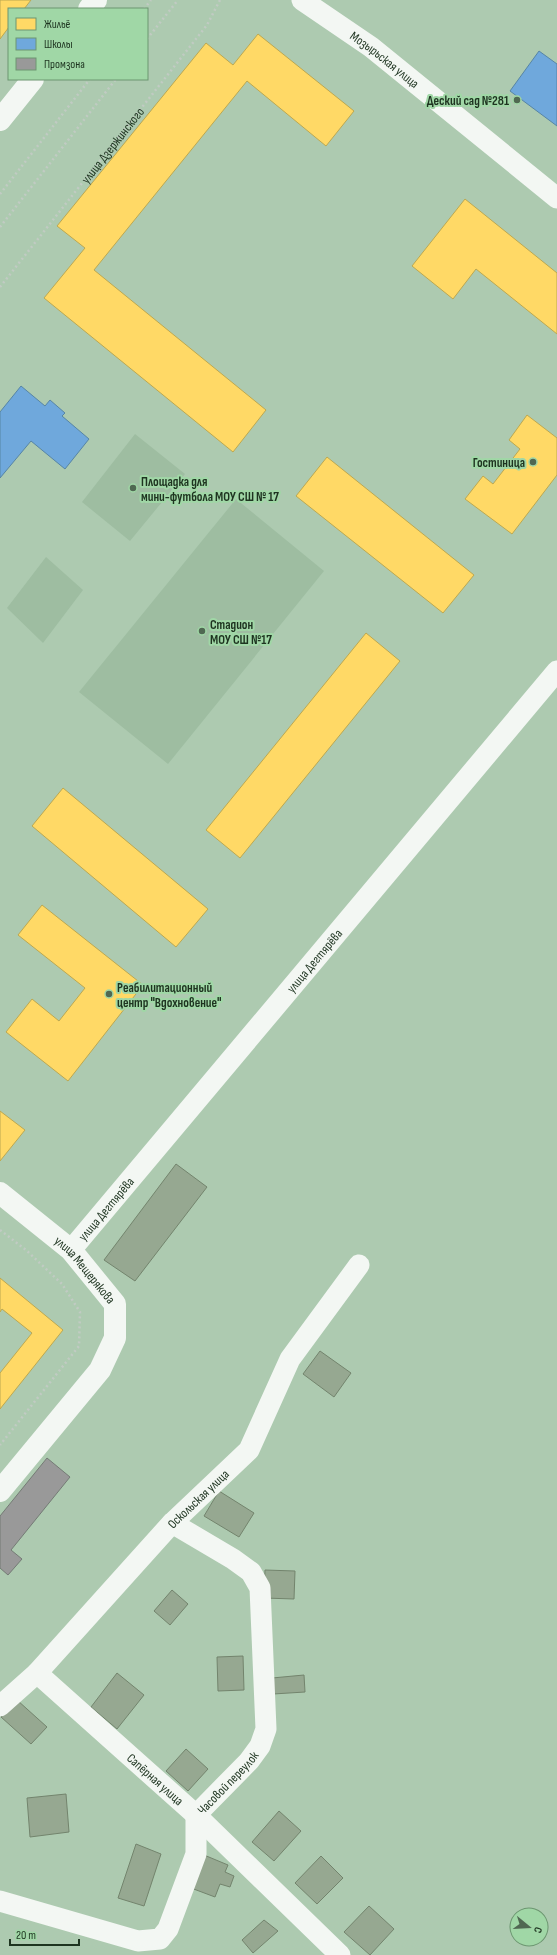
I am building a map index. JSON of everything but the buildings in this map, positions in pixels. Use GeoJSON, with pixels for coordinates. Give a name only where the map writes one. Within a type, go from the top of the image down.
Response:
{"type":"FeatureCollection","features":[{"type":"Feature","properties":{"kind":"street"},"geometry":{"type":"LineString","coordinates":[[90,8],[96,0]]}},
{"type":"Feature","properties":{"kind":"street","name":"Мозырьская улица"},"geometry":{"type":"LineString","coordinates":[[302,0],[371,47],[557,198]]}},
{"type":"Feature","properties":{"kind":"street"},"geometry":{"type":"LineString","coordinates":[[0,120],[32,80]]}},
{"type":"Feature","properties":{"kind":"street","name":"улица Дегтярёва"},"geometry":{"type":"LineString","coordinates":[[71,1250],[557,671]]}},
{"type":"Feature","properties":{"kind":"street","name":"улица Мещерякова"},"geometry":{"type":"LineString","coordinates":[[0,1193],[71,1250],[115,1304],[115,1338],[100,1370],[0,1491]]}},
{"type":"Feature","properties":{"kind":"street","name":"Оскольская улица"},"geometry":{"type":"LineString","coordinates":[[0,1706],[37,1673],[172,1523],[249,1450],[290,1359],[359,1265]]}},
{"type":"Feature","properties":{"kind":"street","name":"Часовой переулок"},"geometry":{"type":"LineString","coordinates":[[0,1901],[138,1941],[160,1939],[168,1929],[196,1854],[196,1815],[248,1761],[260,1746],[266,1729],[260,1588],[250,1572],[233,1559],[172,1523]]}},
{"type":"Feature","properties":{"kind":"street","name":"Сапёрная улица"},"geometry":{"type":"LineString","coordinates":[[37,1673],[196,1815],[340,1955]]}},
{"type":"Feature","properties":{"kind":"path"},"geometry":{"type":"LineString","coordinates":[[145,8],[151,0]]}},
{"type":"Feature","properties":{"kind":"path"},"geometry":{"type":"LineString","coordinates":[[148,38],[178,0]]}},
{"type":"Feature","properties":{"kind":"path","name":"улица Дзержинского"},"geometry":{"type":"LineString","coordinates":[[0,287],[207,25],[220,0]]}},
{"type":"Feature","properties":{"kind":"path"},"geometry":{"type":"LineString","coordinates":[[0,194],[89,80]]}},
{"type":"Feature","properties":{"kind":"path"},"geometry":{"type":"LineString","coordinates":[[0,227],[115,80]]}},
{"type":"Feature","properties":{"kind":"path"},"geometry":{"type":"LineString","coordinates":[[0,1230],[26,1250],[62,1284],[80,1312],[79,1346],[0,1445]]}},
{"type":"Feature","properties":{"kind":"green space","name":"Площадка для мини-футбола МОУ СШ № 17"},"geometry":{"type":"Polygon","coordinates":[[[135,434],[185,474],[130,541],[82,502],[135,434]]]}},
{"type":"Feature","properties":{"kind":"green space","name":"Стадион МОУ СШ №17"},"geometry":{"type":"Polygon","coordinates":[[[236,499],[324,571],[168,764],[79,692],[236,499]]]}},
{"type":"Feature","properties":{"kind":"green space"},"geometry":{"type":"Polygon","coordinates":[[[46,557],[83,590],[43,643],[7,608],[46,557]]]}},
{"type":"Feature","properties":{"kind":"place","name":"Деский сад №281"},"geometry":{"type":"Point","coordinates":[517,100]}},
{"type":"Feature","properties":{"kind":"place","name":"Гостиница"},"geometry":{"type":"Point","coordinates":[533,462]}},
{"type":"Feature","properties":{"kind":"place","name":"Площадка для мини-футбола МОУ СШ № 17"},"geometry":{"type":"Point","coordinates":[133,488]}},
{"type":"Feature","properties":{"kind":"place","name":"Стадион МОУ СШ №17"},"geometry":{"type":"Point","coordinates":[202,631]}},
{"type":"Feature","properties":{"kind":"place","name":"Реабилитационный центр \"Вдохновение\""},"geometry":{"type":"Point","coordinates":[109,994]}}]}
